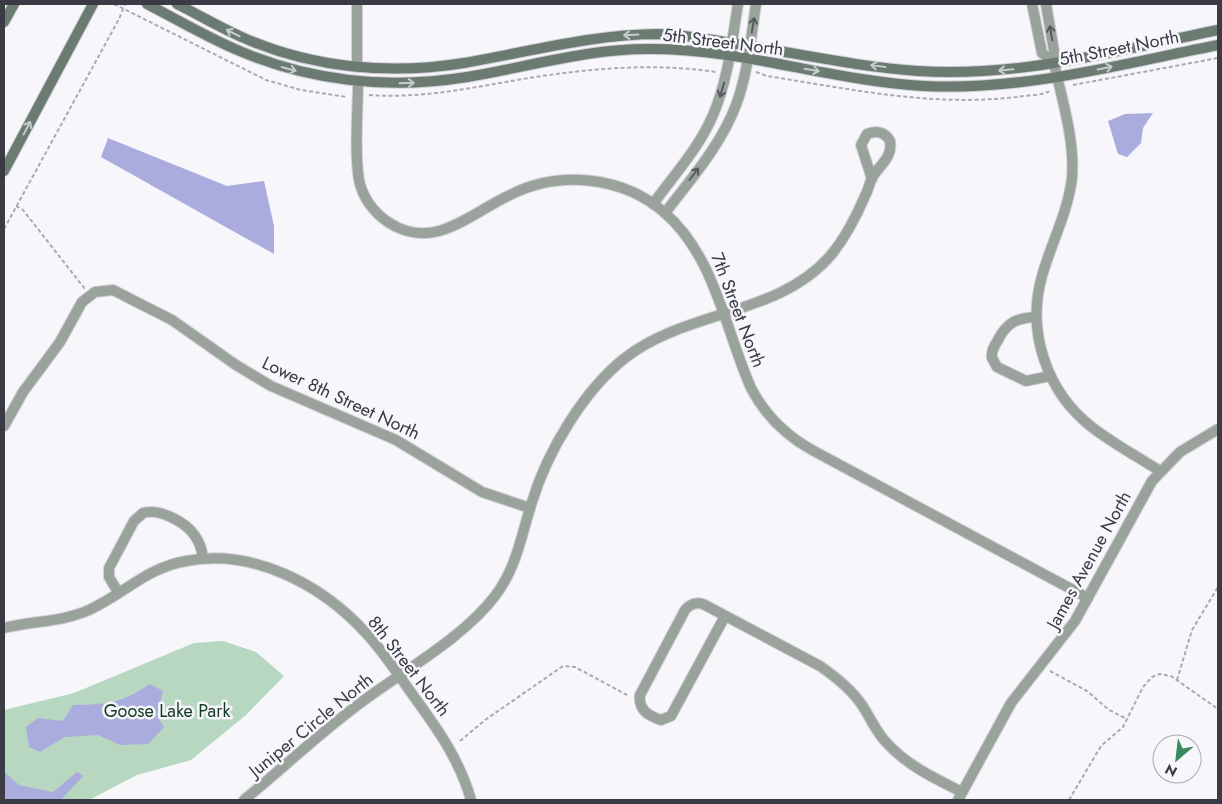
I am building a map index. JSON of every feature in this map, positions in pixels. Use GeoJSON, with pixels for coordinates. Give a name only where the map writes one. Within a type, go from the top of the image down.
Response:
{"type":"FeatureCollection","features":[{"type":"Feature","properties":{"kind":"street"},"geometry":{"type":"LineString","coordinates":[[4,22],[14,4]]}},
{"type":"Feature","properties":{"kind":"street"},"geometry":{"type":"LineString","coordinates":[[4,171],[93,4]]}},
{"type":"Feature","properties":{"kind":"street","name":"5th Street North"},"geometry":{"type":"LineString","coordinates":[[147,4],[252,57],[299,71],[358,82],[399,84],[434,82],[593,53],[634,49],[690,51],[923,86],[984,86],[1057,77],[1218,45]]}},
{"type":"Feature","properties":{"kind":"street","name":"5th Street North"},"geometry":{"type":"LineString","coordinates":[[178,4],[236,34],[264,46],[317,61],[357,67],[403,69],[438,66],[584,40],[626,35],[674,35],[879,67],[927,72],[985,71],[1054,63],[1218,30]]}},
{"type":"Feature","properties":{"kind":"street"},"geometry":{"type":"LineString","coordinates":[[357,4],[357,67]]}},
{"type":"Feature","properties":{"kind":"street"},"geometry":{"type":"LineString","coordinates":[[653,204],[705,131],[720,95],[732,43],[738,4]]}},
{"type":"Feature","properties":{"kind":"street"},"geometry":{"type":"LineString","coordinates":[[665,213],[712,150],[727,126],[738,99],[747,60],[756,4]]}},
{"type":"Feature","properties":{"kind":"street"},"geometry":{"type":"LineString","coordinates":[[1032,4],[1042,53],[1054,63]]}},
{"type":"Feature","properties":{"kind":"street"},"geometry":{"type":"LineString","coordinates":[[1046,4],[1054,51],[1054,63],[1070,141],[1072,177],[1066,207],[1040,283],[1036,317],[1041,349],[1050,376],[1068,404],[1087,424],[1160,471]]}},
{"type":"Feature","properties":{"kind":"street","name":"7th Street North"},"geometry":{"type":"LineString","coordinates":[[358,82],[358,168],[361,187],[373,209],[397,227],[418,232],[441,230],[521,190],[559,180],[584,180],[606,183],[633,192],[665,213],[682,230],[698,252],[754,394],[767,414],[787,434],[812,450],[1088,598]]}},
{"type":"Feature","properties":{"kind":"street","name":"Juniper Circle North"},"geometry":{"type":"LineString","coordinates":[[244,800],[355,707],[466,626],[491,602],[514,564],[530,508],[543,473],[575,414],[606,374],[628,356],[653,341],[784,291],[816,270],[832,254],[846,233],[864,200],[872,179]]}},
{"type":"Feature","properties":{"kind":"street","name":"Lower 8th Street North"},"geometry":{"type":"LineString","coordinates":[[90,295],[106,290],[125,294],[179,324],[236,365],[271,386],[396,440],[482,492],[530,508]]}},
{"type":"Feature","properties":{"kind":"street"},"geometry":{"type":"LineString","coordinates":[[4,426],[23,392],[50,357],[77,310],[90,295]]}},
{"type":"Feature","properties":{"kind":"street"},"geometry":{"type":"LineString","coordinates":[[1036,317],[1018,319],[1007,325],[993,348],[992,358],[997,367],[1026,382],[1050,376]]}},
{"type":"Feature","properties":{"kind":"street","name":"James Avenue North"},"geometry":{"type":"LineString","coordinates":[[960,796],[1011,703],[1061,642],[1088,598],[1146,492],[1160,471],[1185,448],[1218,429]]}},
{"type":"Feature","properties":{"kind":"street"},"geometry":{"type":"LineString","coordinates":[[118,592],[109,577],[109,568],[134,521],[143,513],[158,512],[189,529],[199,542],[203,558]]}},
{"type":"Feature","properties":{"kind":"street","name":"8th Street North"},"geometry":{"type":"LineString","coordinates":[[4,628],[71,616],[97,606],[156,570],[176,563],[203,558],[225,558],[258,564],[309,587],[358,624],[399,675],[452,752],[471,800]]}},
{"type":"Feature","properties":{"kind":"street"},"geometry":{"type":"LineString","coordinates":[[725,616],[671,716],[660,719],[644,711],[640,704],[640,695],[687,608],[693,604],[701,603],[831,673],[857,698],[878,732],[900,756],[960,796]]}},
{"type":"Feature","properties":{"kind":"path"},"geometry":{"type":"LineString","coordinates":[[4,230],[125,4]]}},
{"type":"Feature","properties":{"kind":"path"},"geometry":{"type":"LineString","coordinates":[[1069,84],[1084,85],[1218,58]]}},
{"type":"Feature","properties":{"kind":"path"},"geometry":{"type":"LineString","coordinates":[[366,95],[406,96],[445,93],[536,77],[630,66],[666,66],[716,72]]}},
{"type":"Feature","properties":{"kind":"path"},"geometry":{"type":"LineString","coordinates":[[16,206],[23,210],[90,295]]}},
{"type":"Feature","properties":{"kind":"path"},"geometry":{"type":"LineString","coordinates":[[1176,680],[1192,630],[1218,587]]}},
{"type":"Feature","properties":{"kind":"path"},"geometry":{"type":"LineString","coordinates":[[460,741],[492,715],[563,666],[578,668],[627,695]]}},
{"type":"Feature","properties":{"kind":"path"},"geometry":{"type":"LineString","coordinates":[[1046,668],[1091,693],[1109,710],[1127,719]]}},
{"type":"Feature","properties":{"kind":"path"},"geometry":{"type":"LineString","coordinates":[[1069,800],[1101,746],[1120,731],[1143,688],[1152,677],[1166,674],[1218,709]]}},
{"type":"Feature","properties":{"kind":"green space","name":"Goose Lake Park"},"geometry":{"type":"Polygon","coordinates":[[[223,641],[256,652],[284,676],[246,715],[191,760],[137,775],[89,800],[4,800],[4,710],[74,693],[194,643],[223,641]]]}},
{"type":"Feature","properties":{"kind":"water"},"geometry":{"type":"Polygon","coordinates":[[[1153,113],[1143,128],[1141,143],[1127,157],[1118,154],[1108,121],[1125,114],[1153,113]]]}},
{"type":"Feature","properties":{"kind":"water"},"geometry":{"type":"Polygon","coordinates":[[[108,138],[227,186],[264,181],[274,226],[274,254],[101,157],[108,138]]]}},
{"type":"Feature","properties":{"kind":"water"},"geometry":{"type":"Polygon","coordinates":[[[150,684],[163,691],[157,716],[164,727],[148,744],[120,745],[98,735],[65,737],[40,752],[29,747],[26,727],[38,718],[63,721],[73,705],[113,702],[130,696],[150,684]]]}},
{"type":"Feature","properties":{"kind":"water"},"geometry":{"type":"Polygon","coordinates":[[[4,772],[19,785],[53,792],[77,772],[83,776],[61,800],[4,800],[4,772]]]}}]}
